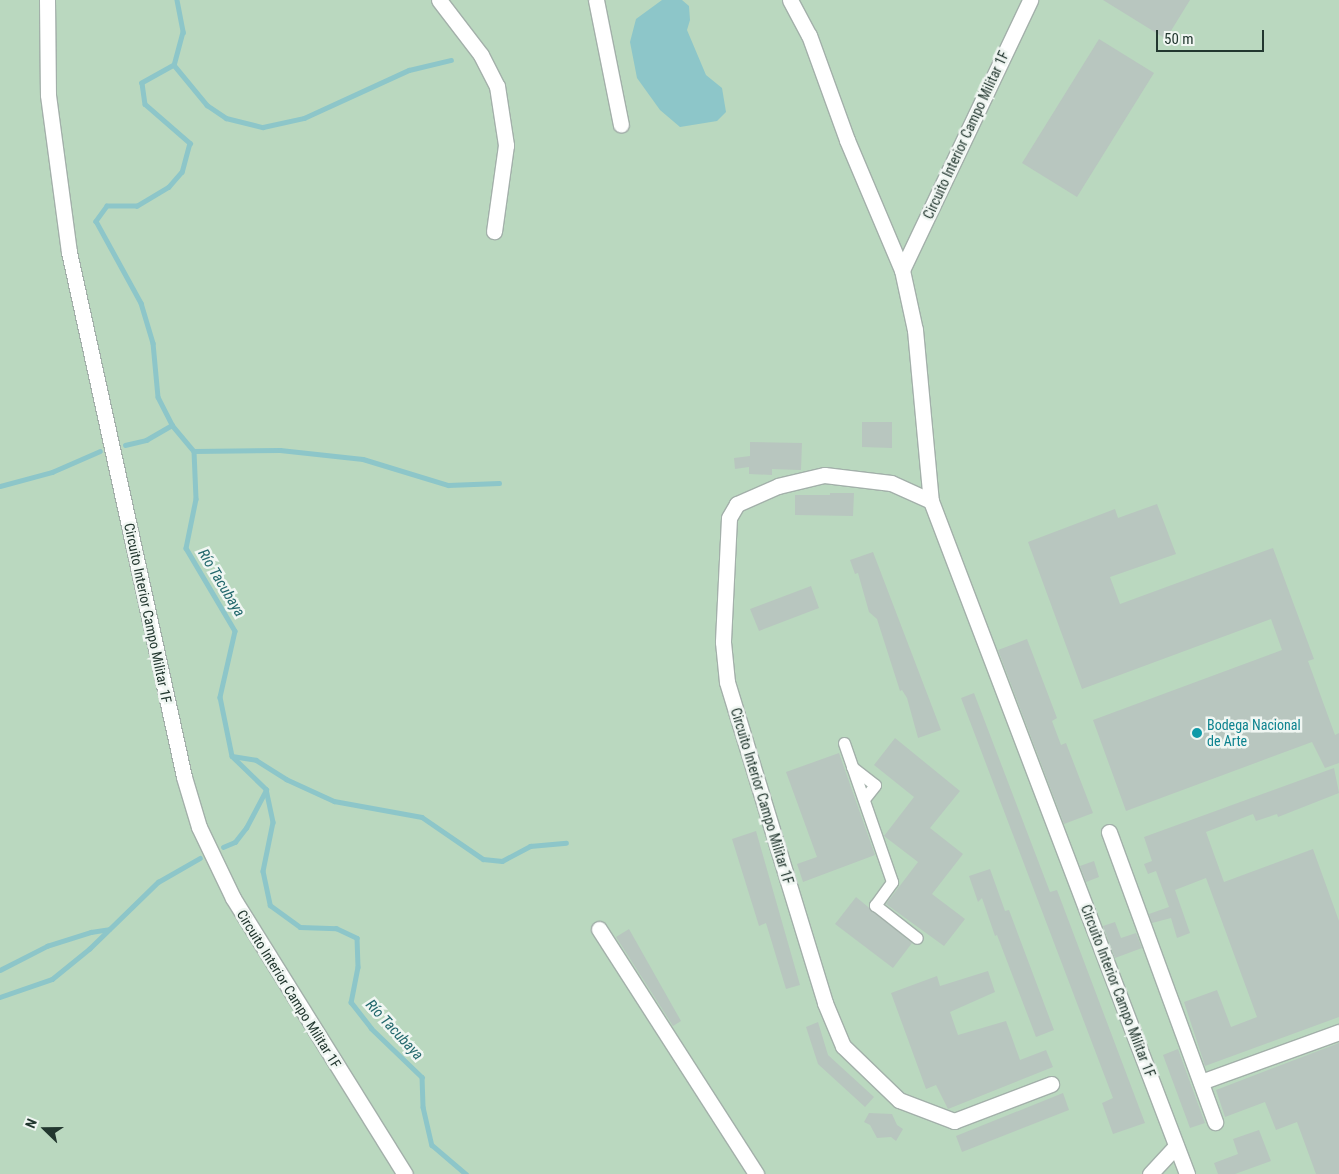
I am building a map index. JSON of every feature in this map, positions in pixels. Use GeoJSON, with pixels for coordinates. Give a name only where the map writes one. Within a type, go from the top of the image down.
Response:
{"type":"FeatureCollection","features":[{"type":"Feature","properties":{"kind":"street","name":"Circuito Interior Campo Militar 1F"},"geometry":{"type":"LineString","coordinates":[[46,0],[48,95],[69,252],[184,777],[199,827],[233,898],[405,1174]]}},
{"type":"Feature","properties":{"kind":"street"},"geometry":{"type":"LineString","coordinates":[[439,0],[481,55],[497,86],[506,145],[494,230]]}},
{"type":"Feature","properties":{"kind":"street"},"geometry":{"type":"LineString","coordinates":[[596,0],[621,125]]}},
{"type":"Feature","properties":{"kind":"street","name":"Circuito Interior Campo Militar 1F"},"geometry":{"type":"LineString","coordinates":[[790,0],[809,34],[847,140],[902,270],[915,330],[931,500],[1187,1174]]}},
{"type":"Feature","properties":{"kind":"street","name":"Circuito Interior Campo Militar 1F"},"geometry":{"type":"LineString","coordinates":[[902,270],[1030,0]]}},
{"type":"Feature","properties":{"kind":"street","name":"Circuito Interior Campo Militar 1F"},"geometry":{"type":"LineString","coordinates":[[931,500],[891,483],[824,475],[778,486],[738,504],[729,518],[723,642],[727,682],[825,1003],[843,1046],[900,1100],[954,1121],[1051,1084]]}},
{"type":"Feature","properties":{"kind":"street"},"geometry":{"type":"LineString","coordinates":[[844,743],[892,882],[875,905],[917,938]]}},
{"type":"Feature","properties":{"kind":"street"},"geometry":{"type":"LineString","coordinates":[[1109,832],[1215,1122]]}},
{"type":"Feature","properties":{"kind":"street"},"geometry":{"type":"LineString","coordinates":[[599,929],[756,1174]]}},
{"type":"Feature","properties":{"kind":"street"},"geometry":{"type":"LineString","coordinates":[[1201,1082],[1339,1032]]}},
{"type":"Feature","properties":{"kind":"street"},"geometry":{"type":"LineString","coordinates":[[1150,1174],[1176,1146]]}},
{"type":"Feature","properties":{"kind":"green space"},"geometry":{"type":"Polygon","coordinates":[[[0,0],[1339,0],[1339,1174],[0,1174],[0,0]]]}},
{"type":"Feature","properties":{"kind":"water"},"geometry":{"type":"Polygon","coordinates":[[[662,0],[682,0],[689,6],[690,20],[687,30],[706,75],[722,88],[726,112],[717,121],[680,127],[660,110],[637,78],[630,42],[636,19],[662,0]]]}},
{"type":"Feature","properties":{"kind":"building"},"geometry":{"type":"Polygon","coordinates":[[[1103,0],[1190,0],[1166,39],[1103,0]]]}},
{"type":"Feature","properties":{"kind":"building"},"geometry":{"type":"Polygon","coordinates":[[[1099,39],[1154,73],[1077,197],[1022,163],[1099,39]]]}},
{"type":"Feature","properties":{"kind":"building"},"geometry":{"type":"Polygon","coordinates":[[[862,422],[892,422],[892,448],[862,447],[862,422]]]}},
{"type":"Feature","properties":{"kind":"building"},"geometry":{"type":"Polygon","coordinates":[[[750,442],[802,443],[801,470],[772,469],[772,475],[749,474],[749,467],[735,469],[734,458],[750,456],[750,442]]]}},
{"type":"Feature","properties":{"kind":"building"},"geometry":{"type":"Polygon","coordinates":[[[830,493],[854,493],[853,516],[795,515],[795,495],[830,495],[830,493]]]}},
{"type":"Feature","properties":{"kind":"building"},"geometry":{"type":"Polygon","coordinates":[[[1157,504],[1176,554],[1110,577],[1120,604],[1273,548],[1314,659],[1308,661],[1335,735],[1339,733],[1339,763],[1325,768],[1312,742],[1126,811],[1093,720],[1282,650],[1271,619],[1082,689],[1028,542],[1115,509],[1118,518],[1157,504]]]}},
{"type":"Feature","properties":{"kind":"building"},"geometry":{"type":"Polygon","coordinates":[[[873,552],[941,730],[918,738],[907,698],[902,690],[900,691],[877,619],[869,612],[858,573],[855,574],[850,560],[873,552]]]}},
{"type":"Feature","properties":{"kind":"building"},"geometry":{"type":"Polygon","coordinates":[[[811,586],[819,608],[759,631],[750,609],[811,586]]]}},
{"type":"Feature","properties":{"kind":"building"},"geometry":{"type":"Polygon","coordinates":[[[1027,639],[1057,718],[1052,721],[1061,745],[1066,743],[1093,813],[1064,824],[998,650],[1027,639]]]}},
{"type":"Feature","properties":{"kind":"building"},"geometry":{"type":"Polygon","coordinates":[[[974,693],[1050,892],[1057,890],[1145,1123],[1113,1134],[1102,1103],[1113,1098],[961,698],[974,693]]]}},
{"type":"Feature","properties":{"kind":"building"},"geometry":{"type":"Polygon","coordinates":[[[895,738],[960,791],[930,828],[963,854],[932,894],[965,919],[944,946],[886,904],[918,862],[884,836],[914,797],[874,765],[895,738]]]}},
{"type":"Feature","properties":{"kind":"building"},"geometry":{"type":"Polygon","coordinates":[[[839,753],[875,855],[803,882],[797,864],[817,857],[786,772],[839,753]]]}},
{"type":"Feature","properties":{"kind":"building"},"geometry":{"type":"Polygon","coordinates":[[[1334,768],[1339,793],[1278,817],[1277,814],[1256,821],[1253,814],[1206,832],[1224,882],[1313,849],[1339,921],[1339,1017],[1205,1066],[1184,1002],[1217,990],[1231,1027],[1257,1017],[1206,878],[1175,890],[1190,933],[1177,938],[1171,918],[1152,923],[1149,914],[1169,907],[1156,871],[1148,874],[1144,864],[1152,861],[1144,837],[1334,768]]]}},
{"type":"Feature","properties":{"kind":"building"},"geometry":{"type":"Polygon","coordinates":[[[756,831],[800,985],[786,989],[766,923],[759,926],[732,839],[756,831]]]}},
{"type":"Feature","properties":{"kind":"building"},"geometry":{"type":"Polygon","coordinates":[[[1094,861],[1099,877],[1086,882],[1080,866],[1094,861]]]}},
{"type":"Feature","properties":{"kind":"building"},"geometry":{"type":"Polygon","coordinates":[[[990,869],[1005,911],[1009,910],[1054,1030],[1036,1037],[997,935],[995,936],[982,898],[978,902],[969,876],[990,869]]]}},
{"type":"Feature","properties":{"kind":"building"},"geometry":{"type":"Polygon","coordinates":[[[856,897],[912,943],[893,968],[835,924],[856,897]]]}},
{"type":"Feature","properties":{"kind":"building"},"geometry":{"type":"Polygon","coordinates":[[[1115,922],[1121,938],[1136,933],[1142,948],[1115,958],[1103,926],[1115,922]]]}},
{"type":"Feature","properties":{"kind":"building"},"geometry":{"type":"Polygon","coordinates":[[[629,929],[681,1021],[673,1026],[616,937],[629,929]]]}},
{"type":"Feature","properties":{"kind":"building"},"geometry":{"type":"Polygon","coordinates":[[[988,971],[995,992],[950,1012],[958,1035],[1006,1021],[1020,1060],[1046,1050],[1053,1067],[948,1109],[936,1085],[926,1089],[891,993],[937,976],[940,986],[988,971]]]}},
{"type":"Feature","properties":{"kind":"building"},"geometry":{"type":"Polygon","coordinates":[[[818,1022],[828,1055],[874,1097],[865,1107],[818,1064],[806,1027],[818,1022]]]}},
{"type":"Feature","properties":{"kind":"building"},"geometry":{"type":"Polygon","coordinates":[[[1339,1043],[1339,1174],[1316,1174],[1297,1122],[1276,1130],[1265,1102],[1225,1117],[1216,1090],[1339,1043]]]}},
{"type":"Feature","properties":{"kind":"building"},"geometry":{"type":"Polygon","coordinates":[[[1178,1049],[1205,1123],[1190,1128],[1163,1055],[1178,1049]]]}},
{"type":"Feature","properties":{"kind":"building"},"geometry":{"type":"Polygon","coordinates":[[[1063,1093],[1069,1110],[962,1152],[956,1136],[1063,1093]]]}},
{"type":"Feature","properties":{"kind":"building"},"geometry":{"type":"Polygon","coordinates":[[[869,1113],[892,1114],[897,1125],[903,1129],[896,1141],[891,1137],[877,1138],[870,1125],[864,1122],[869,1113]]]}},
{"type":"Feature","properties":{"kind":"building"},"geometry":{"type":"Polygon","coordinates":[[[1259,1130],[1271,1161],[1235,1174],[1218,1174],[1214,1163],[1238,1154],[1233,1139],[1259,1130]]]}},
{"type":"Feature","properties":{"kind":"waterway","name":"Río Tacubaya"},"geometry":{"type":"LineString","coordinates":[[177,0],[183,32],[174,65],[142,83],[145,104],[190,143],[182,172],[169,187],[137,206],[107,206],[96,221],[141,303],[153,343],[158,397],[172,425],[194,451],[196,499],[186,548],[235,631],[220,697],[232,756],[266,789],[273,822],[263,871],[270,905],[300,927],[336,928],[357,938],[358,967],[351,1002],[371,1028],[422,1077],[423,1107],[432,1145],[466,1174]]}},
{"type":"Feature","properties":{"kind":"waterway"},"geometry":{"type":"LineString","coordinates":[[174,65],[207,105],[226,118],[263,127],[304,118],[409,70],[451,60]]}},
{"type":"Feature","properties":{"kind":"waterway"},"geometry":{"type":"LineString","coordinates":[[125,445],[146,440],[172,425]]}},
{"type":"Feature","properties":{"kind":"waterway"},"geometry":{"type":"LineString","coordinates":[[194,451],[280,450],[363,459],[448,485],[499,483]]}},
{"type":"Feature","properties":{"kind":"waterway"},"geometry":{"type":"LineString","coordinates":[[0,486],[52,472],[100,451]]}},
{"type":"Feature","properties":{"kind":"waterway"},"geometry":{"type":"LineString","coordinates":[[232,756],[256,760],[286,779],[334,801],[422,817],[483,859],[502,861],[530,846],[566,843]]}},
{"type":"Feature","properties":{"kind":"waterway"},"geometry":{"type":"LineString","coordinates":[[223,847],[235,842],[246,828],[266,790]]}},
{"type":"Feature","properties":{"kind":"waterway"},"geometry":{"type":"LineString","coordinates":[[0,997],[52,979],[89,949],[158,882],[200,858]]}},
{"type":"Feature","properties":{"kind":"waterway"},"geometry":{"type":"LineString","coordinates":[[0,970],[47,946],[91,932],[109,929]]}},
{"type":"Feature","properties":{"kind":"place","name":"Bodega Nacional de Arte"},"geometry":{"type":"Point","coordinates":[1197,733]}}]}
